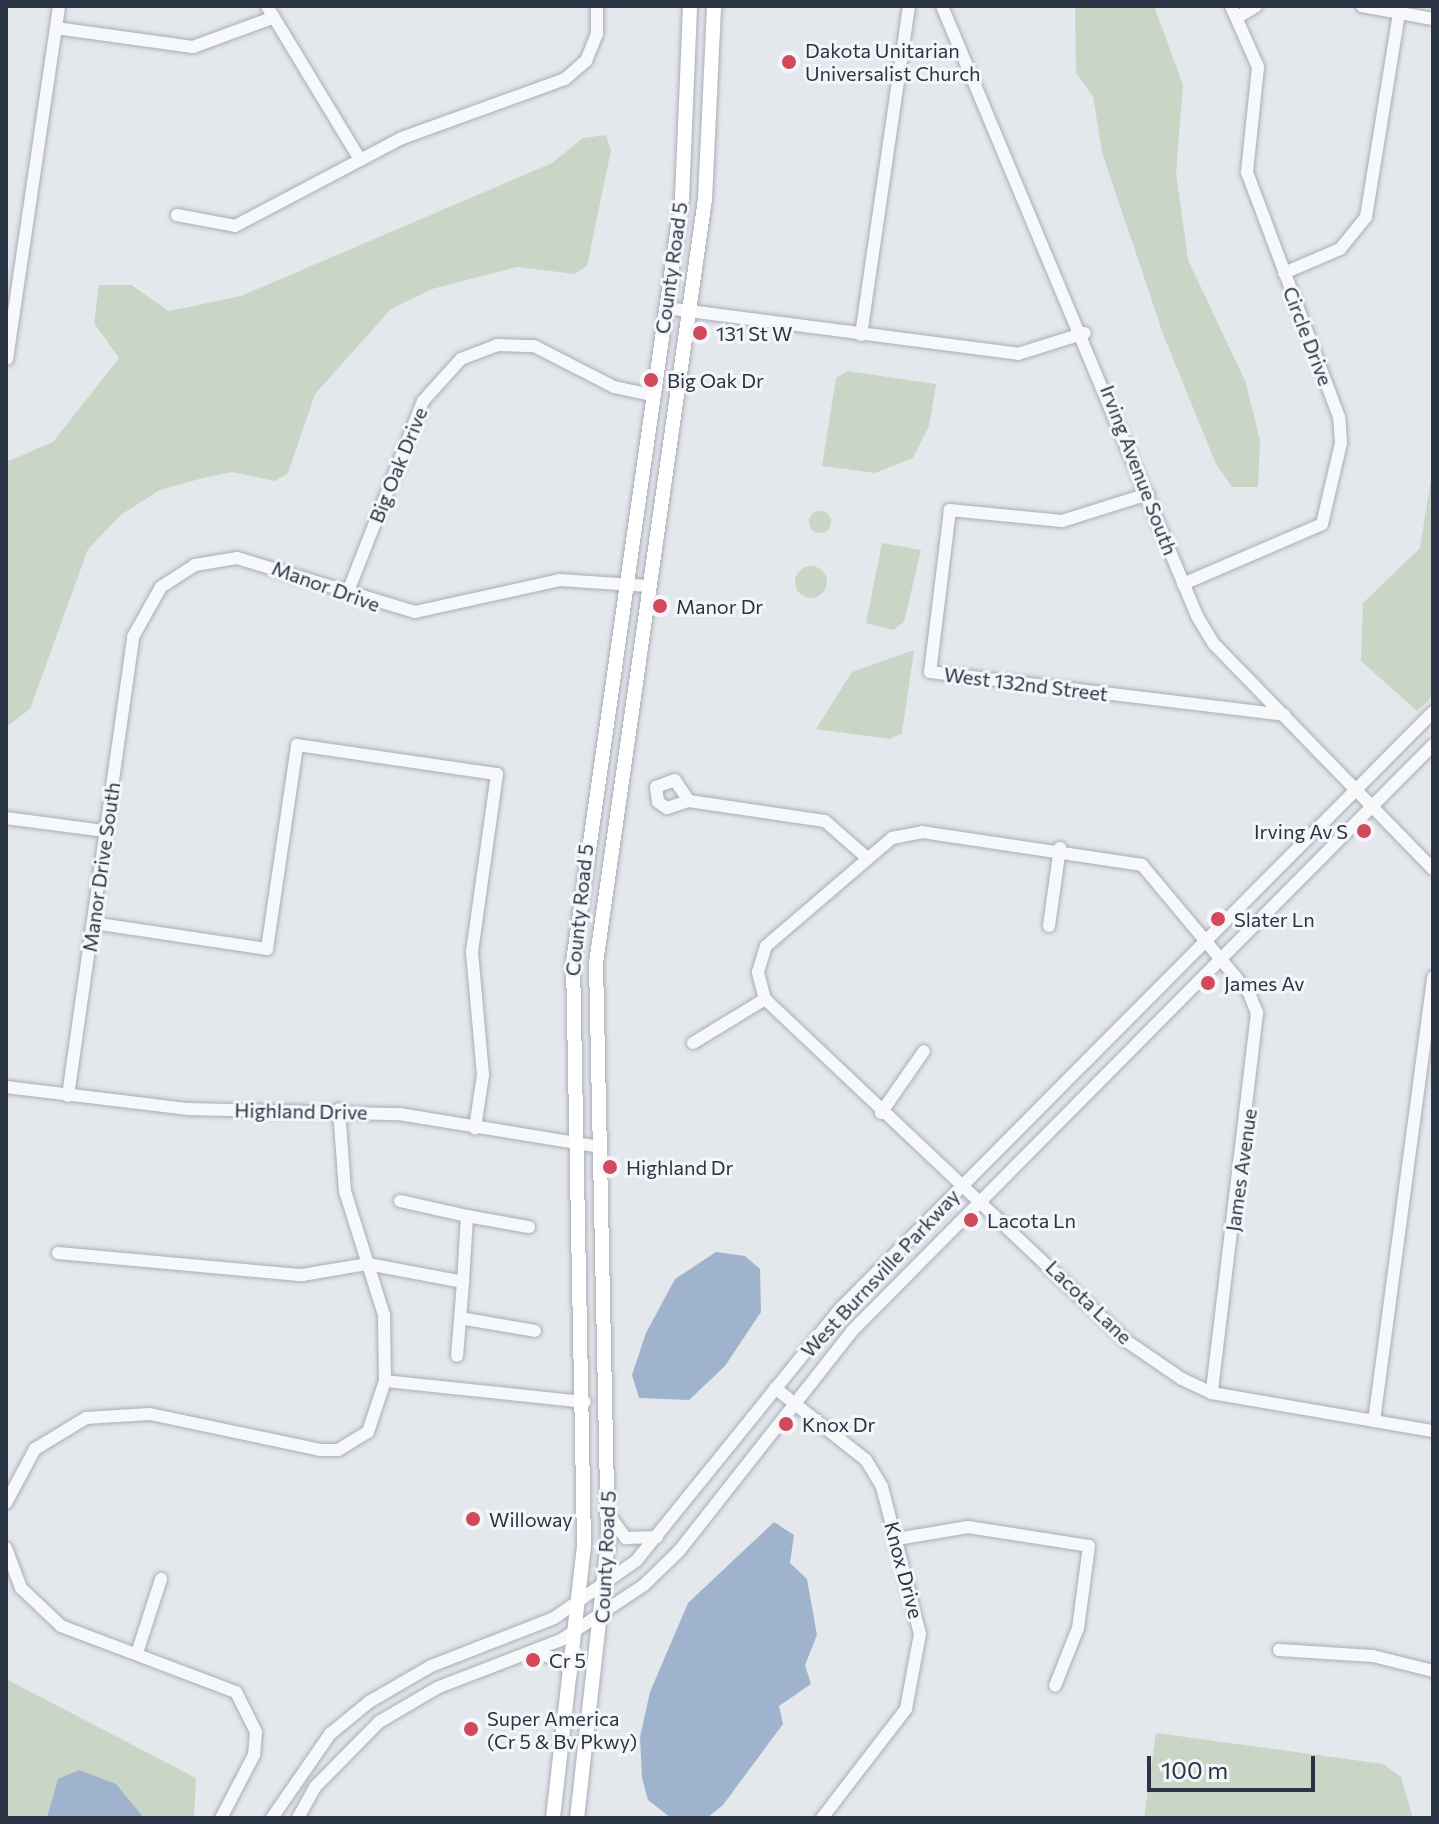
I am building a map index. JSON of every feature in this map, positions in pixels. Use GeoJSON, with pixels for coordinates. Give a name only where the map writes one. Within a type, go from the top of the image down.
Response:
{"type":"FeatureCollection","features":[{"type":"Feature","properties":{"kind":"main road","name":"County Road 5"},"geometry":{"type":"LineString","coordinates":[[553,1818],[574,1678],[581,1602],[585,1402],[571,1145],[575,936],[686,155],[690,6]]}},
{"type":"Feature","properties":{"kind":"main road","name":"County Road 5"},"geometry":{"type":"LineString","coordinates":[[577,1818],[604,1614],[608,1514],[595,1146],[596,963],[710,156],[714,6]]}},
{"type":"Feature","properties":{"kind":"street"},"geometry":{"type":"LineString","coordinates":[[7,359],[59,6]]}},
{"type":"Feature","properties":{"kind":"street"},"geometry":{"type":"LineString","coordinates":[[177,215],[235,226],[359,158],[565,79],[586,61],[597,34],[597,6]]}},
{"type":"Feature","properties":{"kind":"street"},"geometry":{"type":"LineString","coordinates":[[861,335],[909,6]]}},
{"type":"Feature","properties":{"kind":"street","name":"Irving Avenue South"},"geometry":{"type":"LineString","coordinates":[[942,6],[1085,333],[1183,584],[1214,644],[1374,804],[1433,869]]}},
{"type":"Feature","properties":{"kind":"street"},"geometry":{"type":"LineString","coordinates":[[1234,12],[1256,6]]}},
{"type":"Feature","properties":{"kind":"street"},"geometry":{"type":"LineString","coordinates":[[1362,6],[1400,9],[1433,19]]}},
{"type":"Feature","properties":{"kind":"street"},"geometry":{"type":"LineString","coordinates":[[1284,273],[1340,249],[1366,217],[1400,9]]}},
{"type":"Feature","properties":{"kind":"street"},"geometry":{"type":"LineString","coordinates":[[56,28],[193,47],[270,12],[359,158]]}},
{"type":"Feature","properties":{"kind":"street","name":"Circle Drive"},"geometry":{"type":"LineString","coordinates":[[1183,584],[1308,536],[1331,508],[1339,417],[1247,172],[1258,67],[1234,12]]}},
{"type":"Feature","properties":{"kind":"street"},"geometry":{"type":"LineString","coordinates":[[666,308],[1018,354],[1085,333]]}},
{"type":"Feature","properties":{"kind":"street","name":"Big Oak Drive"},"geometry":{"type":"LineString","coordinates":[[347,594],[423,401],[461,359],[497,345],[534,346],[614,387],[653,395]]}},
{"type":"Feature","properties":{"kind":"street","name":"West 132nd Street"},"geometry":{"type":"LineString","coordinates":[[1148,494],[1062,521],[950,510],[930,672],[1284,715]]}},
{"type":"Feature","properties":{"kind":"street","name":"Manor Drive"},"geometry":{"type":"LineString","coordinates":[[133,637],[161,587],[195,565],[237,558],[265,563],[347,594],[415,612],[560,580],[649,586]]}},
{"type":"Feature","properties":{"kind":"street","name":"Manor Drive South"},"geometry":{"type":"LineString","coordinates":[[68,1096],[133,637]]}},
{"type":"Feature","properties":{"kind":"street","name":"West Burnsville Parkway"},"geometry":{"type":"LineString","coordinates":[[272,1818],[330,1734],[398,1683],[527,1632],[581,1602],[664,1534],[775,1388],[842,1307],[1433,712]]}},
{"type":"Feature","properties":{"kind":"street"},"geometry":{"type":"LineString","coordinates":[[93,923],[267,949],[297,745],[497,774],[472,952],[483,1075],[475,1128]]}},
{"type":"Feature","properties":{"kind":"street","name":"West Burnsville Parkway"},"geometry":{"type":"LineString","coordinates":[[298,1818],[344,1753],[410,1701],[534,1652],[580,1629],[604,1614],[679,1551],[793,1402],[982,1198],[1433,745]]}},
{"type":"Feature","properties":{"kind":"street"},"geometry":{"type":"LineString","coordinates":[[689,801],[825,821],[865,856]]}},
{"type":"Feature","properties":{"kind":"street"},"geometry":{"type":"LineString","coordinates":[[6,818],[105,831]]}},
{"type":"Feature","properties":{"kind":"street","name":"James Avenue"},"geometry":{"type":"LineString","coordinates":[[765,999],[758,972],[766,946],[865,856],[892,838],[922,832],[1060,848],[1142,865],[1203,942],[1249,993],[1260,1033],[1212,1393]]}},
{"type":"Feature","properties":{"kind":"street"},"geometry":{"type":"LineString","coordinates":[[1049,926],[1060,848]]}},
{"type":"Feature","properties":{"kind":"street"},"geometry":{"type":"LineString","coordinates":[[1374,1421],[1433,977]]}},
{"type":"Feature","properties":{"kind":"street"},"geometry":{"type":"LineString","coordinates":[[693,1043],[765,999]]}},
{"type":"Feature","properties":{"kind":"street","name":"Lacota Lane"},"geometry":{"type":"LineString","coordinates":[[765,999],[881,1113],[982,1198],[1125,1340],[1212,1393],[1433,1431]]}},
{"type":"Feature","properties":{"kind":"street"},"geometry":{"type":"LineString","coordinates":[[881,1113],[924,1051]]}},
{"type":"Feature","properties":{"kind":"street","name":"Highland Drive"},"geometry":{"type":"LineString","coordinates":[[6,1087],[189,1109],[339,1109],[571,1145],[595,1146]]}},
{"type":"Feature","properties":{"kind":"street"},"geometry":{"type":"LineString","coordinates":[[6,1503],[35,1449],[86,1418],[150,1414],[338,1450],[368,1432],[385,1381],[384,1315],[345,1191],[339,1109]]}},
{"type":"Feature","properties":{"kind":"street"},"geometry":{"type":"LineString","coordinates":[[400,1201],[529,1227]]}},
{"type":"Feature","properties":{"kind":"street"},"geometry":{"type":"LineString","coordinates":[[457,1356],[467,1216]]}},
{"type":"Feature","properties":{"kind":"street"},"geometry":{"type":"LineString","coordinates":[[58,1253],[302,1275],[368,1264],[463,1282]]}},
{"type":"Feature","properties":{"kind":"street"},"geometry":{"type":"LineString","coordinates":[[460,1318],[535,1331]]}},
{"type":"Feature","properties":{"kind":"street"},"geometry":{"type":"LineString","coordinates":[[385,1381],[585,1402]]}},
{"type":"Feature","properties":{"kind":"street","name":"Knox Drive"},"geometry":{"type":"LineString","coordinates":[[775,1388],[866,1460],[897,1539],[916,1602],[918,1672],[884,1744],[822,1818]]}},
{"type":"Feature","properties":{"kind":"street"},"geometry":{"type":"LineString","coordinates":[[608,1514],[626,1538],[664,1534]]}},
{"type":"Feature","properties":{"kind":"street"},"geometry":{"type":"LineString","coordinates":[[897,1539],[968,1527],[1089,1546],[1078,1628],[1055,1686]]}},
{"type":"Feature","properties":{"kind":"street"},"geometry":{"type":"LineString","coordinates":[[6,1548],[39,1609],[61,1626],[219,1680],[248,1708],[254,1755],[221,1818]]}},
{"type":"Feature","properties":{"kind":"street"},"geometry":{"type":"LineString","coordinates":[[137,1653],[161,1579]]}},
{"type":"Feature","properties":{"kind":"street"},"geometry":{"type":"LineString","coordinates":[[1279,1650],[1373,1656],[1433,1671]]}},
{"type":"Feature","properties":{"kind":"street"},"geometry":{"type":"LineString","coordinates":[[534,1652],[560,1660],[574,1678]]}},
{"type":"Feature","properties":{"kind":"street"},"geometry":{"type":"LineString","coordinates":[[398,1683],[410,1701]]}},
{"type":"Feature","properties":{"kind":"green space"},"geometry":{"type":"Polygon","coordinates":[[[1075,6],[1154,6],[1183,85],[1176,172],[1188,260],[1246,383],[1260,441],[1258,487],[1232,487],[1216,464],[1163,334],[1102,152],[1093,96],[1076,73],[1075,6]]]}},
{"type":"Feature","properties":{"kind":"green space"},"geometry":{"type":"Polygon","coordinates":[[[606,135],[611,150],[587,266],[575,274],[517,267],[432,289],[391,309],[315,394],[288,473],[275,481],[232,472],[203,478],[160,490],[122,514],[88,549],[30,709],[6,727],[6,462],[53,442],[119,358],[94,323],[99,285],[131,285],[169,311],[241,296],[552,163],[583,138],[606,135]]]}},
{"type":"Feature","properties":{"kind":"green space"},"geometry":{"type":"Polygon","coordinates":[[[847,371],[936,384],[929,426],[913,458],[875,473],[822,466],[836,378],[847,371]]]}},
{"type":"Feature","properties":{"kind":"green space"},"geometry":{"type":"Polygon","coordinates":[[[1433,466],[1433,696],[1417,711],[1361,661],[1363,603],[1420,548],[1433,466]]]}},
{"type":"Feature","properties":{"kind":"green space"},"geometry":{"type":"Polygon","coordinates":[[[820,511],[828,514],[831,522],[828,530],[820,533],[812,530],[809,522],[812,514],[820,511]]]}},
{"type":"Feature","properties":{"kind":"green space"},"geometry":{"type":"Polygon","coordinates":[[[882,543],[921,550],[904,622],[893,630],[866,623],[882,543]]]}},
{"type":"Feature","properties":{"kind":"green space"},"geometry":{"type":"Polygon","coordinates":[[[811,566],[822,571],[827,582],[822,593],[811,598],[800,593],[795,582],[800,571],[811,566]]]}},
{"type":"Feature","properties":{"kind":"green space"},"geometry":{"type":"Polygon","coordinates":[[[914,650],[902,733],[890,739],[816,729],[852,672],[914,650]]]}},
{"type":"Feature","properties":{"kind":"green space"},"geometry":{"type":"Polygon","coordinates":[[[6,1679],[196,1778],[194,1818],[6,1818],[6,1679]]]}},
{"type":"Feature","properties":{"kind":"green space"},"geometry":{"type":"Polygon","coordinates":[[[1156,1733],[1383,1764],[1401,1777],[1413,1818],[1144,1818],[1156,1733]]]}},
{"type":"Feature","properties":{"kind":"water"},"geometry":{"type":"Polygon","coordinates":[[[716,1252],[745,1256],[760,1269],[761,1312],[725,1366],[689,1400],[639,1398],[632,1375],[646,1333],[675,1279],[716,1252]]]}},
{"type":"Feature","properties":{"kind":"water"},"geometry":{"type":"Polygon","coordinates":[[[774,1522],[794,1535],[790,1563],[807,1579],[817,1635],[805,1665],[811,1684],[779,1706],[783,1724],[723,1805],[707,1818],[671,1818],[648,1800],[642,1778],[640,1737],[650,1692],[688,1603],[774,1522]]]}},
{"type":"Feature","properties":{"kind":"water"},"geometry":{"type":"Polygon","coordinates":[[[79,1770],[116,1784],[144,1818],[47,1818],[58,1779],[79,1770]]]}},
{"type":"Feature","properties":{"kind":"place","name":"Dakota Unitarian Universalist Church"},"geometry":{"type":"Point","coordinates":[789,62]}},
{"type":"Feature","properties":{"kind":"place","name":"131 St W"},"geometry":{"type":"Point","coordinates":[700,333]}},
{"type":"Feature","properties":{"kind":"place","name":"Big Oak Dr"},"geometry":{"type":"Point","coordinates":[651,380]}},
{"type":"Feature","properties":{"kind":"place","name":"Manor Dr"},"geometry":{"type":"Point","coordinates":[660,606]}},
{"type":"Feature","properties":{"kind":"place","name":"Irving Av S"},"geometry":{"type":"Point","coordinates":[1364,831]}},
{"type":"Feature","properties":{"kind":"place","name":"Slater Ln"},"geometry":{"type":"Point","coordinates":[1218,919]}},
{"type":"Feature","properties":{"kind":"place","name":"James Av"},"geometry":{"type":"Point","coordinates":[1208,983]}},
{"type":"Feature","properties":{"kind":"place","name":"Highland Dr"},"geometry":{"type":"Point","coordinates":[610,1167]}},
{"type":"Feature","properties":{"kind":"place","name":"Lacota Ln"},"geometry":{"type":"Point","coordinates":[971,1220]}},
{"type":"Feature","properties":{"kind":"place","name":"Knox Dr"},"geometry":{"type":"Point","coordinates":[786,1424]}},
{"type":"Feature","properties":{"kind":"place","name":"Willoway"},"geometry":{"type":"Point","coordinates":[473,1519]}},
{"type":"Feature","properties":{"kind":"place","name":"Cr 5"},"geometry":{"type":"Point","coordinates":[533,1660]}},
{"type":"Feature","properties":{"kind":"place","name":"Super America (Cr 5 & Bv Pkwy)"},"geometry":{"type":"Point","coordinates":[471,1729]}}]}
